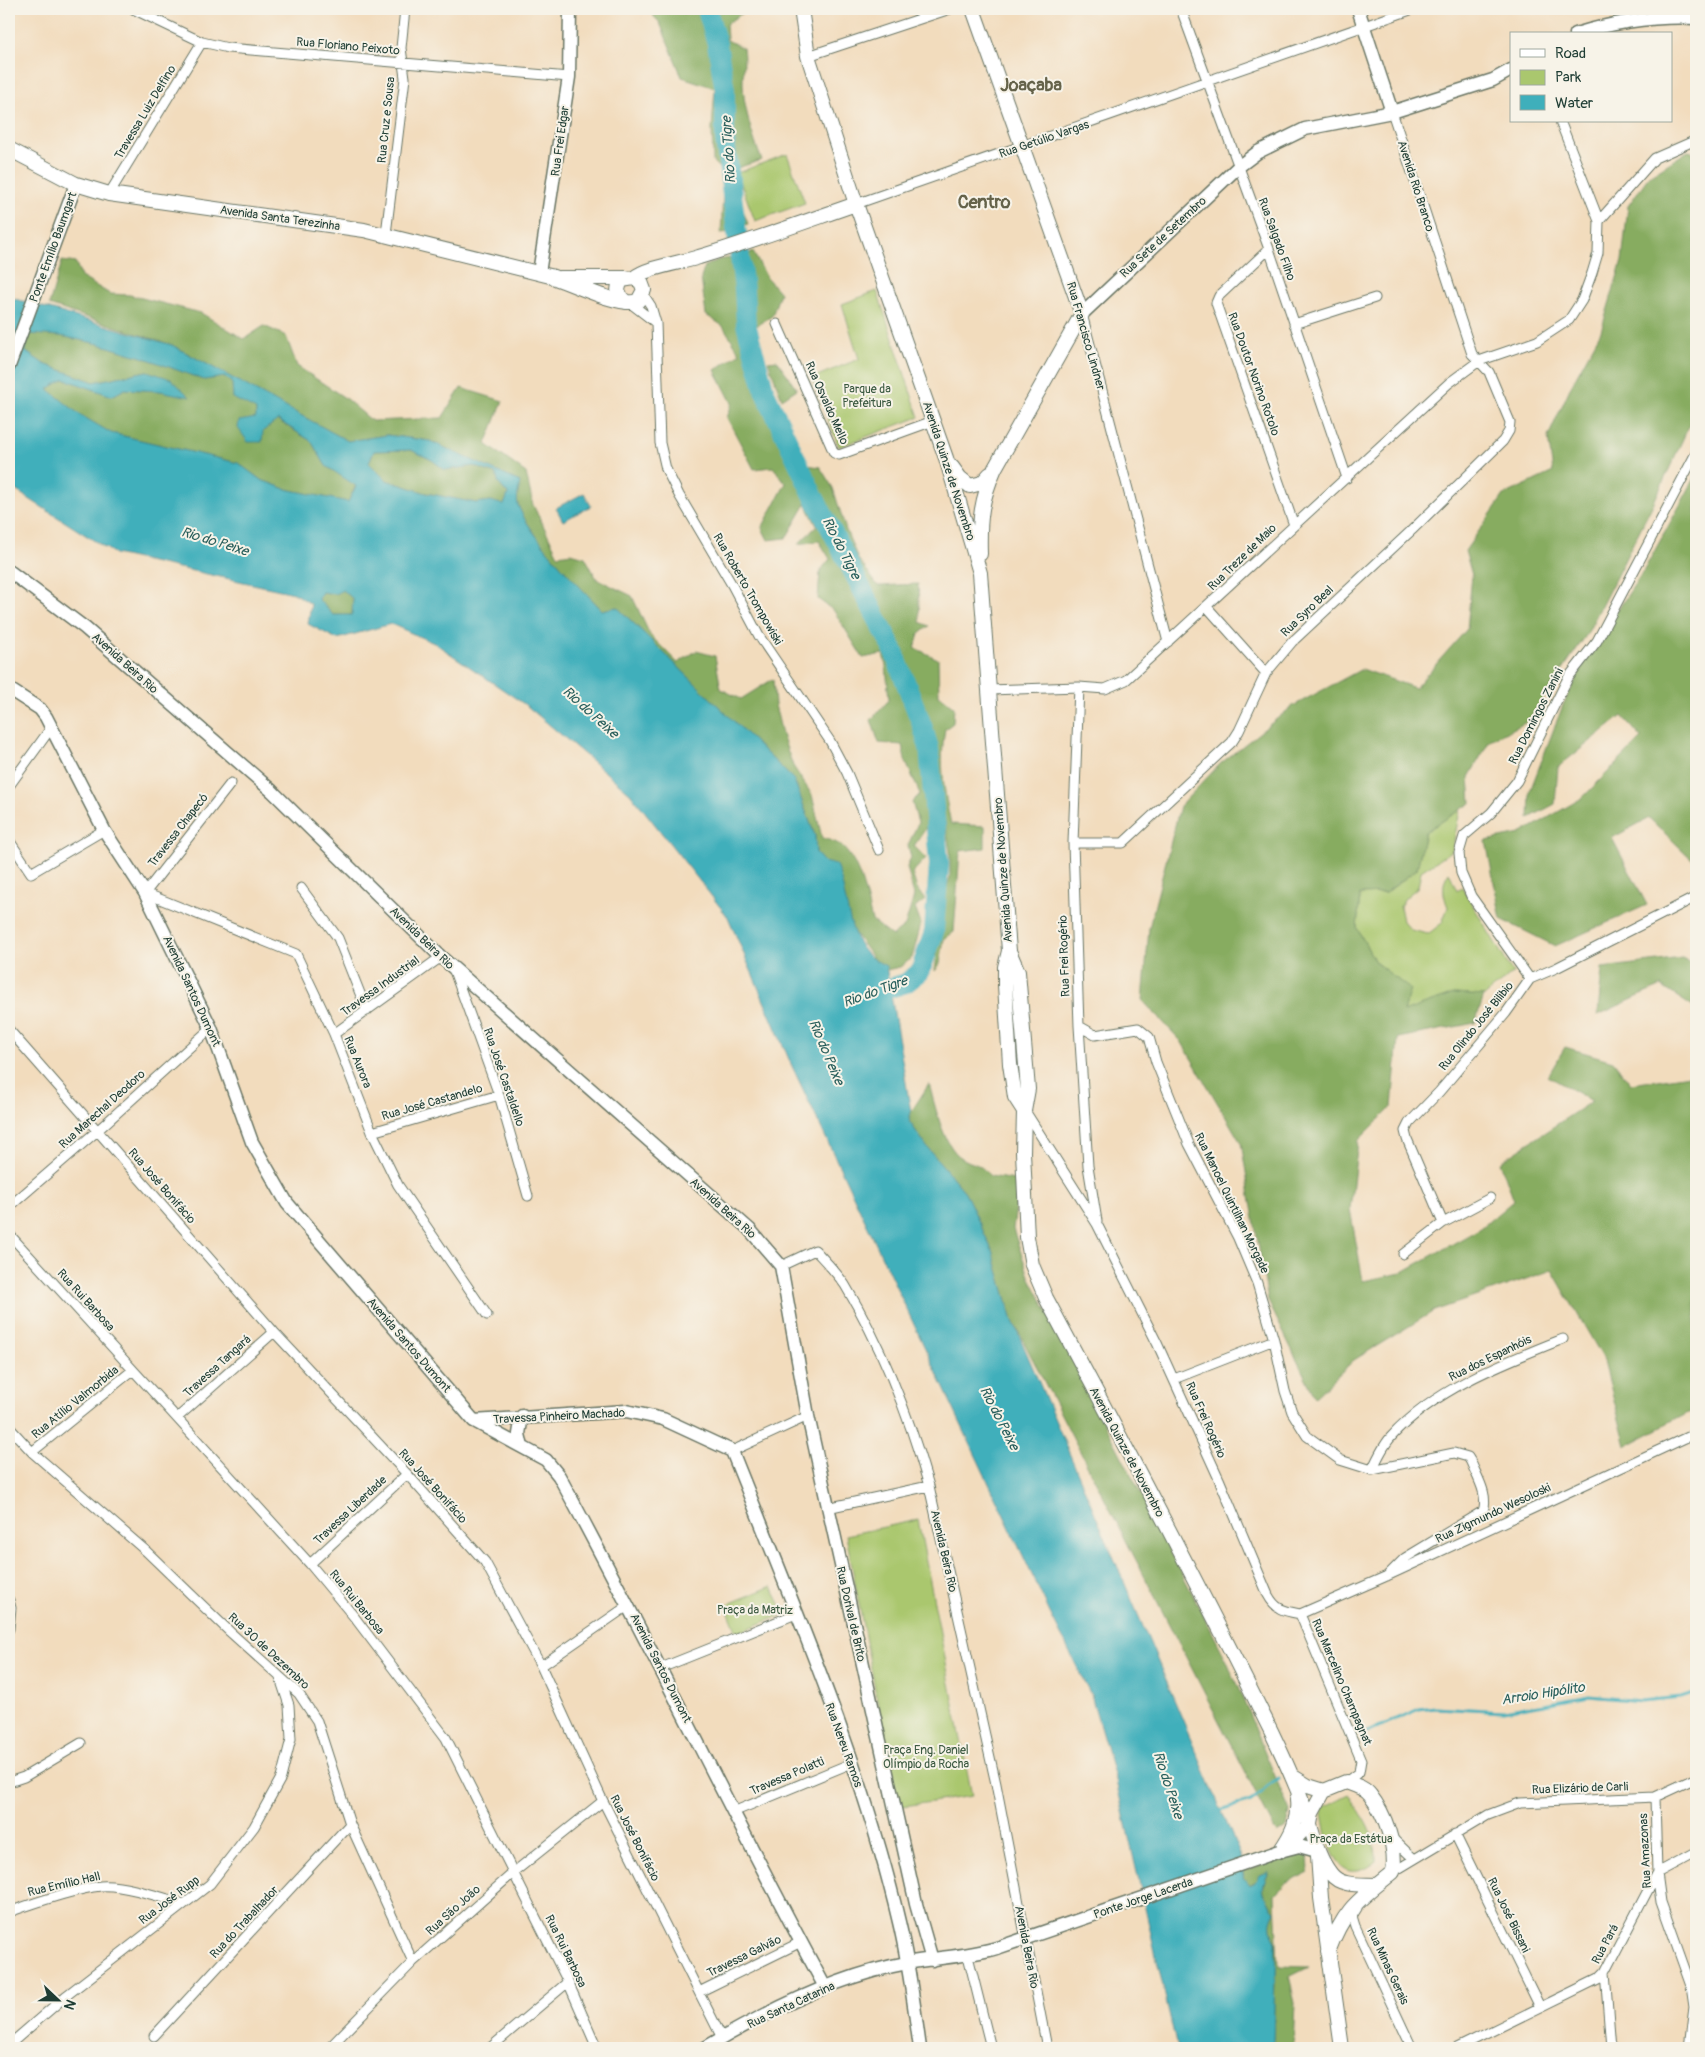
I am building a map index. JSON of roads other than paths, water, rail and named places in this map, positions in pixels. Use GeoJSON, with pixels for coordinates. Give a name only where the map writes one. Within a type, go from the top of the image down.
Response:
{"type":"FeatureCollection","features":[{"type":"Feature","properties":{"kind":"main road","name":"Avenida Quinze de Novembro"},"geometry":{"type":"LineString","coordinates":[[801,9],[808,56],[856,204],[946,458],[980,572],[1009,950],[1005,967],[1010,1064],[1015,1097],[1024,1110]]}},
{"type":"Feature","properties":{"kind":"main road","name":"Rua Francisco Lindner"},"geometry":{"type":"LineString","coordinates":[[973,9],[1082,314]]}},
{"type":"Feature","properties":{"kind":"main road","name":"Avenida Santa Terezinha"},"geometry":{"type":"LineString","coordinates":[[9,149],[76,184],[109,194],[386,234],[557,278],[628,302]]}},
{"type":"Feature","properties":{"kind":"main road","name":"Rua Getúlio Vargas"},"geometry":{"type":"LineString","coordinates":[[630,278],[649,269],[673,265],[713,253],[856,204]]}},
{"type":"Feature","properties":{"kind":"main road","name":"Rua Getúlio Vargas"},"geometry":{"type":"LineString","coordinates":[[643,292],[673,265]]}},
{"type":"Feature","properties":{"kind":"main road","name":"Avenida Santa Terezinha"},"geometry":{"type":"LineString","coordinates":[[557,278],[573,276],[630,278]]}},
{"type":"Feature","properties":{"kind":"main road"},"geometry":{"type":"LineString","coordinates":[[630,278],[641,282],[643,292],[638,300],[628,302],[620,296],[618,288],[630,278]]}},
{"type":"Feature","properties":{"kind":"main road","name":"Rua Sete de Setembro"},"geometry":{"type":"LineString","coordinates":[[980,572],[981,507],[995,468],[1082,314]]}},
{"type":"Feature","properties":{"kind":"main road"},"geometry":{"type":"LineString","coordinates":[[946,458],[960,478],[970,486],[982,483],[995,468]]}},
{"type":"Feature","properties":{"kind":"main road"},"geometry":{"type":"LineString","coordinates":[[960,501],[971,497],[981,507]]}},
{"type":"Feature","properties":{"kind":"main road","name":"Avenida Quinze de Novembro"},"geometry":{"type":"LineString","coordinates":[[1009,950],[1018,972],[1028,1089],[1024,1110],[1024,1200],[1032,1265],[1046,1298],[1213,1616],[1292,1776],[1310,1824]]}},
{"type":"Feature","properties":{"kind":"main road"},"geometry":{"type":"LineString","coordinates":[[1007,1013],[1022,1019]]}},
{"type":"Feature","properties":{"kind":"main road"},"geometry":{"type":"LineString","coordinates":[[1010,1064],[1024,1055]]}},
{"type":"Feature","properties":{"kind":"main road"},"geometry":{"type":"LineString","coordinates":[[1292,1776],[1308,1786],[1324,1791]]}},
{"type":"Feature","properties":{"kind":"main road"},"geometry":{"type":"LineString","coordinates":[[1283,1850],[1293,1831],[1298,1812],[1292,1776]]}},
{"type":"Feature","properties":{"kind":"main road"},"geometry":{"type":"LineString","coordinates":[[1328,1952],[1338,1925],[1364,1895],[1393,1872],[1393,1839],[1369,1794],[1362,1788],[1346,1782],[1324,1791],[1314,1808],[1310,1824],[1317,1852],[1328,1952],[1342,2048]]}},
{"type":"Feature","properties":{"kind":"main road"},"geometry":{"type":"LineString","coordinates":[[1317,1852],[1332,1875],[1341,1882],[1377,1885]]}},
{"type":"Feature","properties":{"kind":"street","name":"Rua Floriano Peixoto"},"geometry":{"type":"LineString","coordinates":[[133,9],[202,42],[228,48],[569,77]]}},
{"type":"Feature","properties":{"kind":"street","name":"Rua Cruz e Sousa"},"geometry":{"type":"LineString","coordinates":[[386,234],[405,78],[401,48],[405,9]]}},
{"type":"Feature","properties":{"kind":"street","name":"Rua Frei Edgar"},"geometry":{"type":"LineString","coordinates":[[539,273],[569,77],[570,9]]}},
{"type":"Feature","properties":{"kind":"street"},"geometry":{"type":"LineString","coordinates":[[808,56],[950,9]]}},
{"type":"Feature","properties":{"kind":"street","name":"Rua Salgado Filho"},"geometry":{"type":"LineString","coordinates":[[1181,9],[1268,249],[1347,478]]}},
{"type":"Feature","properties":{"kind":"street","name":"Avenida Rio Branco"},"geometry":{"type":"LineString","coordinates":[[1358,9],[1472,354],[1479,360]]}},
{"type":"Feature","properties":{"kind":"street","name":"Rua Getúlio Vargas"},"geometry":{"type":"LineString","coordinates":[[856,204],[1413,9]]}},
{"type":"Feature","properties":{"kind":"street"},"geometry":{"type":"LineString","coordinates":[[1582,32],[1604,25],[1672,13],[1696,18]]}},
{"type":"Feature","properties":{"kind":"street","name":"Travessa Luiz Delfino"},"geometry":{"type":"LineString","coordinates":[[109,194],[202,42]]}},
{"type":"Feature","properties":{"kind":"street","name":"Rua Sete de Setembro"},"geometry":{"type":"LineString","coordinates":[[1082,314],[1238,167],[1258,152],[1305,129],[1392,112],[1493,80],[1510,71]]}},
{"type":"Feature","properties":{"kind":"street"},"geometry":{"type":"LineString","coordinates":[[1560,122],[1600,221],[1654,158],[1696,140]]}},
{"type":"Feature","properties":{"kind":"street","name":"Ponte Emílio Baumgart"},"geometry":{"type":"LineString","coordinates":[[9,366],[76,184]]}},
{"type":"Feature","properties":{"kind":"street","name":"Rua Treze de Maio"},"geometry":{"type":"LineString","coordinates":[[990,690],[1079,687],[1105,690],[1126,680],[1448,383],[1479,360],[1537,342],[1569,320],[1582,300],[1592,273],[1598,253],[1600,221]]}},
{"type":"Feature","properties":{"kind":"street","name":"Rua Doutor Norino Rotolo"},"geometry":{"type":"LineString","coordinates":[[1268,249],[1220,296],[1216,303],[1294,525]]}},
{"type":"Feature","properties":{"kind":"street","name":"Rua Roberto Trompowiski"},"geometry":{"type":"LineString","coordinates":[[643,292],[651,306],[656,323],[660,443],[666,469],[759,636],[830,741],[847,773],[879,850]]}},
{"type":"Feature","properties":{"kind":"street"},"geometry":{"type":"LineString","coordinates":[[1294,324],[1375,298]]}},
{"type":"Feature","properties":{"kind":"street"},"geometry":{"type":"LineString","coordinates":[[628,302],[656,323]]}},
{"type":"Feature","properties":{"kind":"street","name":"Rua Francisco Lindner"},"geometry":{"type":"LineString","coordinates":[[1082,314],[1168,642]]}},
{"type":"Feature","properties":{"kind":"street","name":"Rua Osvaldo Mello"},"geometry":{"type":"LineString","coordinates":[[776,324],[834,453],[840,455],[933,422]]}},
{"type":"Feature","properties":{"kind":"street","name":"Rua Syro Beal"},"geometry":{"type":"LineString","coordinates":[[1073,843],[1123,843],[1232,742],[1243,724],[1266,673],[1292,642],[1412,530],[1503,441],[1510,422],[1488,372],[1479,360]]}},
{"type":"Feature","properties":{"kind":"street","name":"Rua Domingos Zanini"},"geometry":{"type":"LineString","coordinates":[[1530,979],[1471,896],[1461,873],[1459,853],[1464,836],[1492,813],[1517,781],[1568,678],[1597,641],[1696,453]]}},
{"type":"Feature","properties":{"kind":"street","name":"Avenida Beira Rio"},"geometry":{"type":"LineString","coordinates":[[9,571],[85,628],[272,791],[441,957],[748,1229],[781,1266],[815,1250],[844,1284],[891,1374],[915,1438],[929,1486],[996,1784],[1046,2048]]}},
{"type":"Feature","properties":{"kind":"street"},"geometry":{"type":"LineString","coordinates":[[1207,607],[1266,673]]}},
{"type":"Feature","properties":{"kind":"street","name":"Rua Frei Rogério"},"geometry":{"type":"LineString","coordinates":[[1079,687],[1073,843],[1079,1026],[1088,1166],[1097,1224]]}},
{"type":"Feature","properties":{"kind":"street","name":"Avenida Santos Dumont"},"geometry":{"type":"LineString","coordinates":[[9,689],[40,709],[104,830],[145,894],[211,1028],[252,1142],[287,1203],[474,1421],[546,1460],[559,1476],[629,1605],[733,1812],[826,1987]]}},
{"type":"Feature","properties":{"kind":"street"},"geometry":{"type":"LineString","coordinates":[[9,786],[51,728]]}},
{"type":"Feature","properties":{"kind":"street","name":"Travessa Chapecó"},"geometry":{"type":"LineString","coordinates":[[145,894],[231,783]]}},
{"type":"Feature","properties":{"kind":"street"},"geometry":{"type":"LineString","coordinates":[[9,840],[31,873],[104,830]]}},
{"type":"Feature","properties":{"kind":"street"},"geometry":{"type":"LineString","coordinates":[[300,888],[338,938],[367,1011]]}},
{"type":"Feature","properties":{"kind":"street","name":"Rua Aurora"},"geometry":{"type":"LineString","coordinates":[[145,894],[296,954],[334,1034],[372,1132],[398,1185],[487,1315]]}},
{"type":"Feature","properties":{"kind":"street","name":"Rua Olindo José Bilibio"},"geometry":{"type":"LineString","coordinates":[[1443,1223],[1405,1131],[1416,1115],[1439,1092],[1506,1013],[1530,979],[1556,968],[1696,897]]}},
{"type":"Feature","properties":{"kind":"street","name":"Travessa Industrial"},"geometry":{"type":"LineString","coordinates":[[334,1034],[441,957]]}},
{"type":"Feature","properties":{"kind":"street","name":"Rua José Castaldello"},"geometry":{"type":"LineString","coordinates":[[452,967],[499,1095],[528,1196]]}},
{"type":"Feature","properties":{"kind":"street","name":"Rua Manoel Quintilhan Morgade"},"geometry":{"type":"LineString","coordinates":[[1079,1026],[1095,1035],[1138,1028],[1149,1037],[1156,1062],[1189,1144],[1238,1238],[1257,1282],[1274,1340],[1285,1391],[1292,1412],[1306,1436],[1340,1460],[1372,1470],[1461,1454],[1468,1457],[1471,1462],[1486,1504],[1483,1511],[1405,1558],[1387,1576]]}},
{"type":"Feature","properties":{"kind":"street","name":"Rua Marechal Deodoro"},"geometry":{"type":"LineString","coordinates":[[9,1207],[97,1132],[211,1028]]}},
{"type":"Feature","properties":{"kind":"street","name":"Rua José Bonifácio"},"geometry":{"type":"LineString","coordinates":[[9,1030],[274,1332],[407,1474],[485,1562],[541,1666],[603,1801],[722,2038]]}},
{"type":"Feature","properties":{"kind":"street","name":"Rua José Castandelo"},"geometry":{"type":"LineString","coordinates":[[372,1132],[499,1095]]}},
{"type":"Feature","properties":{"kind":"street","name":"Rua Frei Rogério"},"geometry":{"type":"LineString","coordinates":[[1024,1110],[1097,1224],[1174,1379],[1273,1605],[1282,1611],[1300,1614]]}},
{"type":"Feature","properties":{"kind":"street"},"geometry":{"type":"LineString","coordinates":[[1402,1254],[1443,1223],[1490,1198]]}},
{"type":"Feature","properties":{"kind":"street","name":"Rua Rui Barbosa"},"geometry":{"type":"LineString","coordinates":[[9,1234],[310,1564],[355,1618],[446,1738],[568,1982],[597,2048]]}},
{"type":"Feature","properties":{"kind":"street","name":"Rua Dorival de Brito"},"geometry":{"type":"LineString","coordinates":[[781,1266],[827,1508],[916,1904],[932,1960]]}},
{"type":"Feature","properties":{"kind":"street","name":"Travessa Tangará"},"geometry":{"type":"LineString","coordinates":[[178,1418],[274,1332]]}},
{"type":"Feature","properties":{"kind":"street"},"geometry":{"type":"LineString","coordinates":[[1174,1379],[1274,1340]]}},
{"type":"Feature","properties":{"kind":"street","name":"Rua dos Espanhóis"},"geometry":{"type":"LineString","coordinates":[[1372,1470],[1390,1438],[1407,1421],[1455,1388],[1511,1360],[1563,1340]]}},
{"type":"Feature","properties":{"kind":"street","name":"Rua Atílio Valmorbida"},"geometry":{"type":"LineString","coordinates":[[32,1452],[133,1370]]}},
{"type":"Feature","properties":{"kind":"street","name":"Travessa Pinheiro Machado"},"geometry":{"type":"LineString","coordinates":[[474,1421],[522,1416],[626,1411],[663,1419],[732,1451]]}},
{"type":"Feature","properties":{"kind":"street"},"geometry":{"type":"LineString","coordinates":[[522,1416],[519,1434],[522,1447]]}},
{"type":"Feature","properties":{"kind":"street"},"geometry":{"type":"LineString","coordinates":[[732,1451],[808,1416]]}},
{"type":"Feature","properties":{"kind":"street","name":"Rua 30 de Dezembro"},"geometry":{"type":"LineString","coordinates":[[9,1427],[32,1452],[146,1551],[299,1694],[317,1721],[350,1824],[412,1962]]}},
{"type":"Feature","properties":{"kind":"street","name":"Rua Zigmundo Wesoloski"},"geometry":{"type":"LineString","coordinates":[[1300,1614],[1387,1576],[1696,1433]]}},
{"type":"Feature","properties":{"kind":"street","name":"Rua Nereu Ramos"},"geometry":{"type":"LineString","coordinates":[[732,1451],[852,1763],[899,1922],[920,2048]]}},
{"type":"Feature","properties":{"kind":"street","name":"Travessa Liberdade"},"geometry":{"type":"LineString","coordinates":[[310,1564],[407,1474]]}},
{"type":"Feature","properties":{"kind":"street"},"geometry":{"type":"LineString","coordinates":[[827,1508],[929,1486]]}},
{"type":"Feature","properties":{"kind":"street"},"geometry":{"type":"LineString","coordinates":[[9,1600],[11,1608],[9,1629]]}},
{"type":"Feature","properties":{"kind":"street"},"geometry":{"type":"LineString","coordinates":[[541,1666],[629,1605]]}},
{"type":"Feature","properties":{"kind":"street"},"geometry":{"type":"LineString","coordinates":[[661,1668],[796,1614]]}},
{"type":"Feature","properties":{"kind":"street","name":"Rua Marcelino Champagnat"},"geometry":{"type":"LineString","coordinates":[[1300,1614],[1361,1760],[1359,1772],[1346,1782]]}},
{"type":"Feature","properties":{"kind":"street","name":"Rua José Rupp"},"geometry":{"type":"LineString","coordinates":[[9,2045],[67,1995],[210,1884],[254,1827],[280,1778],[291,1739],[289,1705],[279,1676]]}},
{"type":"Feature","properties":{"kind":"street"},"geometry":{"type":"LineString","coordinates":[[9,1782],[24,1777],[81,1743]]}},
{"type":"Feature","properties":{"kind":"street","name":"Travessa Polatti"},"geometry":{"type":"LineString","coordinates":[[733,1812],[852,1763]]}},
{"type":"Feature","properties":{"kind":"street","name":"Rua Elizário de Carli"},"geometry":{"type":"LineString","coordinates":[[1393,1872],[1488,1815],[1520,1803],[1655,1798],[1696,1778]]}},
{"type":"Feature","properties":{"kind":"street","name":"Rua Amazonas"},"geometry":{"type":"LineString","coordinates":[[1655,1798],[1656,1872],[1661,1902],[1691,1986],[1694,2007],[1689,2048]]}},
{"type":"Feature","properties":{"kind":"street","name":"Rua São João"},"geometry":{"type":"LineString","coordinates":[[329,2048],[412,1962],[513,1873],[603,1801]]}},
{"type":"Feature","properties":{"kind":"street","name":"Rua do Trabalhador"},"geometry":{"type":"LineString","coordinates":[[154,2036],[350,1824]]}},
{"type":"Feature","properties":{"kind":"street","name":"Ponte Jorge Lacerda"},"geometry":{"type":"LineString","coordinates":[[1283,1850],[1310,1824]]}},
{"type":"Feature","properties":{"kind":"street","name":"Rua José Bissani"},"geometry":{"type":"LineString","coordinates":[[1455,1834],[1540,2007]]}},
{"type":"Feature","properties":{"kind":"street"},"geometry":{"type":"LineString","coordinates":[[1393,1839],[1414,1859]]}},
{"type":"Feature","properties":{"kind":"street","name":"Ponte Jorge Lacerda"},"geometry":{"type":"LineString","coordinates":[[997,1948],[1283,1850],[1299,1846],[1317,1852]]}},
{"type":"Feature","properties":{"kind":"street"},"geometry":{"type":"LineString","coordinates":[[1656,1872],[1696,1852]]}},
{"type":"Feature","properties":{"kind":"street","name":"Rua Pará"},"geometry":{"type":"LineString","coordinates":[[1457,2048],[1598,1979],[1605,1972],[1656,1872]]}},
{"type":"Feature","properties":{"kind":"street","name":"Rua Emílio Hall"},"geometry":{"type":"LineString","coordinates":[[9,1912],[30,1904],[103,1886],[150,1893],[184,1904]]}},
{"type":"Feature","properties":{"kind":"street","name":"Rua Minas Gerais"},"geometry":{"type":"LineString","coordinates":[[1364,1895],[1352,1916],[1355,1926],[1412,2048]]}},
{"type":"Feature","properties":{"kind":"street","name":"Travessa Galvão"},"geometry":{"type":"LineString","coordinates":[[699,1992],[801,1942]]}},
{"type":"Feature","properties":{"kind":"street","name":"Rua Santa Catarina"},"geometry":{"type":"LineString","coordinates":[[705,2048],[826,1987],[907,1963],[968,1956],[997,1948]]}},
{"type":"Feature","properties":{"kind":"street"},"geometry":{"type":"LineString","coordinates":[[968,1956],[991,2048]]}},
{"type":"Feature","properties":{"kind":"street"},"geometry":{"type":"LineString","coordinates":[[1605,1972],[1611,2048]]}},
{"type":"Feature","properties":{"kind":"street"},"geometry":{"type":"LineString","coordinates":[[490,2048],[568,1982]]}},
{"type":"Feature","properties":{"kind":"water","name":"Rio do Peixe"},"geometry":{"type":"Polygon","coordinates":[[[9,297],[172,345],[348,441],[387,435],[430,441],[520,482],[517,503],[524,517],[543,545],[568,574],[602,610],[617,607],[794,780],[815,836],[816,853],[824,862],[836,865],[856,937],[861,947],[869,956],[886,966],[911,1112],[909,1121],[927,1147],[965,1192],[992,1250],[1013,1321],[1245,1866],[1243,1877],[1249,1885],[1255,1882],[1259,1875],[1269,1872],[1263,1889],[1265,1896],[1275,1911],[1271,1923],[1272,1934],[1276,1942],[1273,2044],[1279,2048],[1177,2048],[1116,1781],[1091,1695],[1050,1613],[791,1064],[728,917],[630,793],[527,706],[436,644],[391,624],[337,639],[308,624],[311,604],[294,593],[115,554],[9,486],[9,297]],[[29,334],[25,351],[44,364],[94,382],[147,371],[171,379],[190,397],[160,391],[125,389],[112,396],[64,379],[48,389],[79,414],[111,433],[238,463],[261,480],[286,489],[348,502],[356,486],[326,466],[311,441],[278,420],[263,431],[262,442],[248,442],[238,428],[239,421],[256,418],[256,410],[233,398],[232,382],[225,377],[204,380],[145,358],[99,344],[61,336],[29,334]],[[411,450],[374,451],[369,463],[386,480],[426,493],[476,503],[491,501],[504,505],[508,494],[499,484],[496,474],[474,466],[445,470],[432,460],[411,450]],[[343,590],[335,594],[322,592],[318,599],[333,615],[352,615],[353,599],[343,590]]]}},
{"type":"Feature","properties":{"kind":"water"},"geometry":{"type":"Polygon","coordinates":[[[584,493],[591,506],[563,521],[556,508],[584,493]]]}},
{"type":"Feature","properties":{"kind":"waterway","name":"Rio do Tigre"},"geometry":{"type":"LineString","coordinates":[[707,9],[717,44],[725,90],[725,140],[744,289],[746,324],[765,392],[812,493],[892,647],[929,748],[939,864],[934,932],[920,972],[906,983],[864,996]]}},
{"type":"Feature","properties":{"kind":"waterway","name":"Arroio Hipólito"},"geometry":{"type":"LineString","coordinates":[[1367,1732],[1419,1709],[1435,1707],[1504,1711],[1589,1696],[1641,1701],[1681,1697],[1696,1692]]}},
{"type":"Feature","properties":{"kind":"waterway","name":"Arroio Hipólito"},"geometry":{"type":"LineString","coordinates":[[1217,1811],[1251,1801],[1279,1778]]}},
{"type":"Feature","properties":{"kind":"district","name":"Joaçaba"},"geometry":{"type":"Point","coordinates":[1031,85]}},
{"type":"Feature","properties":{"kind":"district","name":"Centro"},"geometry":{"type":"Point","coordinates":[984,202]}},
{"type":"Feature","properties":{"kind":"park label","name":"Parque da Prefeitura"},"geometry":{"type":"Point","coordinates":[867,396]}},
{"type":"Feature","properties":{"kind":"park label","name":"Praça da Matriz"},"geometry":{"type":"Point","coordinates":[755,1610]}},
{"type":"Feature","properties":{"kind":"park label","name":"Praça Eng. Daniel Olímpio da Rocha"},"geometry":{"type":"Point","coordinates":[926,1757]}},
{"type":"Feature","properties":{"kind":"park label","name":"Praça da Estátua"},"geometry":{"type":"Point","coordinates":[1351,1839]}}]}
